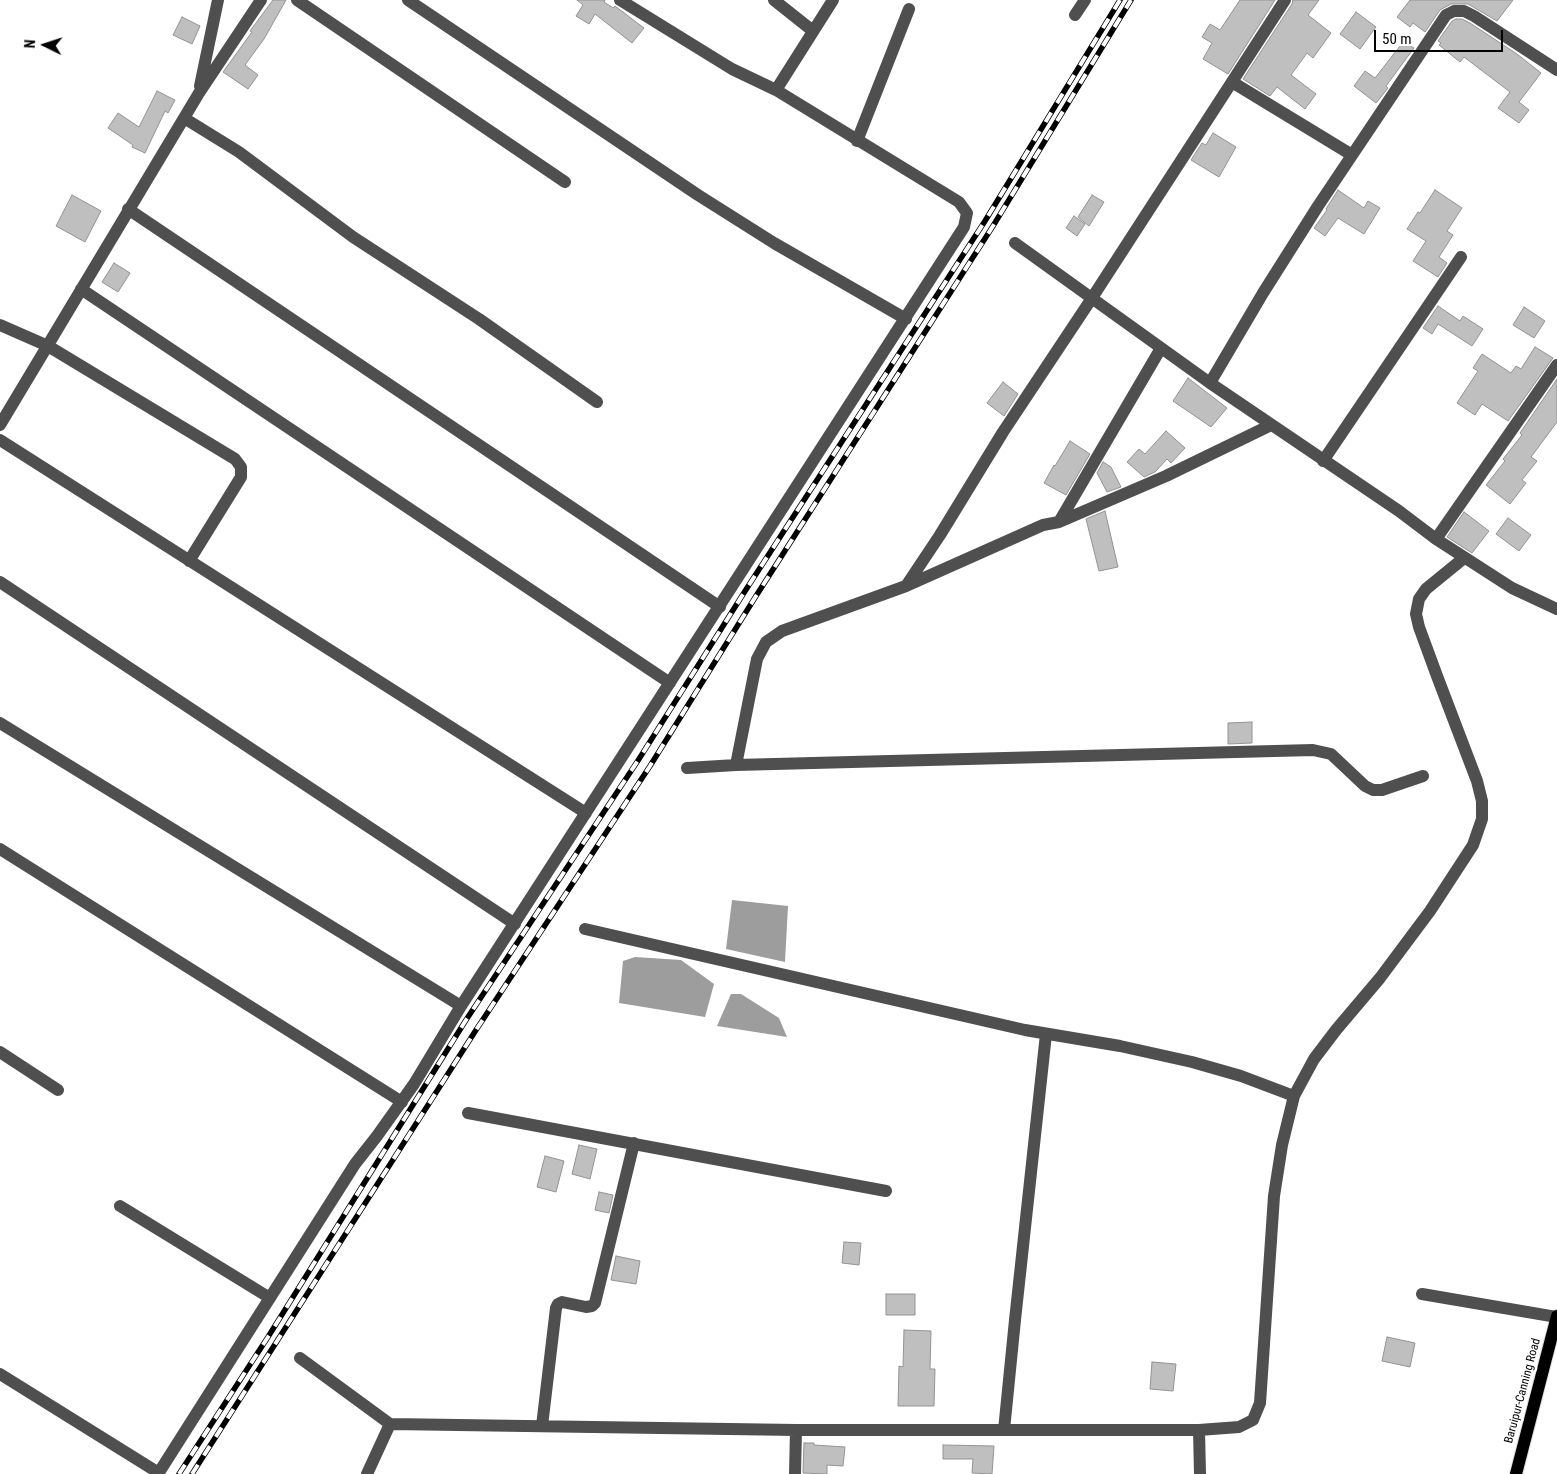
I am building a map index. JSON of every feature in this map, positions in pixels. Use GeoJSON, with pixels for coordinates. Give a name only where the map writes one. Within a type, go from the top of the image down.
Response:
{"type":"FeatureCollection","features":[{"type":"Feature","properties":{"kind":"main road","name":"Baruipur-Canning Road"},"geometry":{"type":"LineString","coordinates":[[1516,1474],[1557,1316]]}},
{"type":"Feature","properties":{"kind":"street"},"geometry":{"type":"LineString","coordinates":[[199,93],[218,0]]}},
{"type":"Feature","properties":{"kind":"street"},"geometry":{"type":"LineString","coordinates":[[0,425],[199,93],[261,0]]}},
{"type":"Feature","properties":{"kind":"street"},"geometry":{"type":"LineString","coordinates":[[297,0],[565,182]]}},
{"type":"Feature","properties":{"kind":"street"},"geometry":{"type":"LineString","coordinates":[[408,0],[698,195],[774,243],[906,319]]}},
{"type":"Feature","properties":{"kind":"street"},"geometry":{"type":"LineString","coordinates":[[0,1374],[158,1474],[355,1164],[402,1102],[964,227],[967,213],[959,202],[856,141],[776,90],[732,69],[620,0]]}},
{"type":"Feature","properties":{"kind":"street"},"geometry":{"type":"LineString","coordinates":[[774,0],[814,31]]}},
{"type":"Feature","properties":{"kind":"street"},"geometry":{"type":"LineString","coordinates":[[776,90],[833,0]]}},
{"type":"Feature","properties":{"kind":"street"},"geometry":{"type":"LineString","coordinates":[[1075,15],[1084,0]]}},
{"type":"Feature","properties":{"kind":"street"},"geometry":{"type":"LineString","coordinates":[[906,586],[940,535],[998,440],[1285,0]]}},
{"type":"Feature","properties":{"kind":"street"},"geometry":{"type":"LineString","coordinates":[[856,141],[909,9]]}},
{"type":"Feature","properties":{"kind":"street"},"geometry":{"type":"LineString","coordinates":[[1210,382],[1263,293],[1352,155],[1446,15],[1454,11],[1464,11],[1557,70]]}},
{"type":"Feature","properties":{"kind":"street"},"geometry":{"type":"LineString","coordinates":[[1232,82],[1352,155]]}},
{"type":"Feature","properties":{"kind":"street"},"geometry":{"type":"LineString","coordinates":[[184,118],[239,152],[353,237],[479,319],[597,402]]}},
{"type":"Feature","properties":{"kind":"street"},"geometry":{"type":"LineString","coordinates":[[128,209],[720,607]]}},
{"type":"Feature","properties":{"kind":"street"},"geometry":{"type":"LineString","coordinates":[[1016,243],[1271,425],[1464,558],[1512,588],[1557,609]]}},
{"type":"Feature","properties":{"kind":"street"},"geometry":{"type":"LineString","coordinates":[[1323,461],[1461,257]]}},
{"type":"Feature","properties":{"kind":"street"},"geometry":{"type":"LineString","coordinates":[[81,289],[670,683]]}},
{"type":"Feature","properties":{"kind":"street"},"geometry":{"type":"LineString","coordinates":[[0,325],[48,346],[235,459],[241,467],[241,477],[189,561]]}},
{"type":"Feature","properties":{"kind":"street"},"geometry":{"type":"LineString","coordinates":[[1059,522],[1162,348]]}},
{"type":"Feature","properties":{"kind":"street"},"geometry":{"type":"LineString","coordinates":[[1436,539],[1557,365]]}},
{"type":"Feature","properties":{"kind":"street"},"geometry":{"type":"LineString","coordinates":[[736,765],[757,659],[766,642],[782,631],[906,586],[1043,525],[1059,522],[1166,476],[1271,425]]}},
{"type":"Feature","properties":{"kind":"street"},"geometry":{"type":"LineString","coordinates":[[0,440],[586,813]]}},
{"type":"Feature","properties":{"kind":"street"},"geometry":{"type":"LineString","coordinates":[[300,1358],[390,1424],[635,1429],[1199,1430],[1239,1427],[1253,1420],[1260,1402],[1274,1196],[1282,1144],[1294,1096],[1314,1058],[1380,978],[1430,911],[1473,844],[1482,819],[1482,801],[1477,781],[1436,676],[1416,614],[1419,600],[1426,589],[1464,558]]}},
{"type":"Feature","properties":{"kind":"street"},"geometry":{"type":"LineString","coordinates":[[0,582],[515,924]]}},
{"type":"Feature","properties":{"kind":"street"},"geometry":{"type":"LineString","coordinates":[[0,723],[462,1006]]}},
{"type":"Feature","properties":{"kind":"street"},"geometry":{"type":"LineString","coordinates":[[687,768],[736,765],[1312,750],[1330,754],[1365,786],[1373,790],[1382,790],[1423,776]]}},
{"type":"Feature","properties":{"kind":"street"},"geometry":{"type":"LineString","coordinates":[[0,849],[402,1102]]}},
{"type":"Feature","properties":{"kind":"street"},"geometry":{"type":"LineString","coordinates":[[585,928],[1025,1030],[1120,1046],[1192,1062],[1241,1076],[1294,1096]]}},
{"type":"Feature","properties":{"kind":"street"},"geometry":{"type":"LineString","coordinates":[[1004,1430],[1014,1320],[1046,1034]]}},
{"type":"Feature","properties":{"kind":"street"},"geometry":{"type":"LineString","coordinates":[[0,1052],[58,1090]]}},
{"type":"Feature","properties":{"kind":"street"},"geometry":{"type":"LineString","coordinates":[[468,1113],[886,1191]]}},
{"type":"Feature","properties":{"kind":"street"},"geometry":{"type":"LineString","coordinates":[[542,1426],[556,1308],[562,1302],[586,1307],[592,1306],[595,1302],[634,1143]]}},
{"type":"Feature","properties":{"kind":"street"},"geometry":{"type":"LineString","coordinates":[[120,1206],[270,1298]]}},
{"type":"Feature","properties":{"kind":"street"},"geometry":{"type":"LineString","coordinates":[[1422,1294],[1557,1316]]}},
{"type":"Feature","properties":{"kind":"street"},"geometry":{"type":"LineString","coordinates":[[367,1474],[390,1424]]}},
{"type":"Feature","properties":{"kind":"street"},"geometry":{"type":"LineString","coordinates":[[795,1474],[796,1430]]}},
{"type":"Feature","properties":{"kind":"street"},"geometry":{"type":"LineString","coordinates":[[1199,1430],[1200,1474]]}},
{"type":"Feature","properties":{"kind":"shaded area"},"geometry":{"type":"Polygon","coordinates":[[[732,900],[788,906],[785,962],[726,949],[732,900]]]}},
{"type":"Feature","properties":{"kind":"shaded area"},"geometry":{"type":"Polygon","coordinates":[[[635,957],[681,960],[714,984],[705,1017],[619,1003],[623,961],[635,957]]]}},
{"type":"Feature","properties":{"kind":"shaded area"},"geometry":{"type":"Polygon","coordinates":[[[731,994],[741,994],[779,1018],[787,1037],[717,1026],[731,994]]]}},
{"type":"Feature","properties":{"kind":"building"},"geometry":{"type":"Polygon","coordinates":[[[273,0],[286,0],[264,39],[245,65],[258,75],[248,89],[223,72],[273,0]]]}},
{"type":"Feature","properties":{"kind":"building"},"geometry":{"type":"Polygon","coordinates":[[[577,0],[605,0],[604,2],[613,8],[615,6],[644,28],[632,43],[595,14],[589,24],[576,16],[583,5],[577,0]]]}},
{"type":"Feature","properties":{"kind":"building"},"geometry":{"type":"Polygon","coordinates":[[[1240,0],[1275,0],[1228,74],[1203,59],[1212,43],[1202,37],[1210,24],[1220,30],[1240,0]]]}},
{"type":"Feature","properties":{"kind":"building"},"geometry":{"type":"Polygon","coordinates":[[[1293,0],[1319,0],[1308,15],[1331,33],[1313,58],[1307,53],[1291,75],[1316,94],[1305,109],[1277,87],[1270,96],[1243,79],[1293,0]]]}},
{"type":"Feature","properties":{"kind":"building"},"geometry":{"type":"Polygon","coordinates":[[[1410,0],[1513,0],[1497,21],[1468,4],[1451,4],[1440,10],[1425,32],[1413,23],[1410,27],[1397,17],[1410,0]]]}},
{"type":"Feature","properties":{"kind":"building"},"geometry":{"type":"Polygon","coordinates":[[[1356,12],[1376,27],[1360,49],[1340,34],[1356,12]]]}},
{"type":"Feature","properties":{"kind":"building"},"geometry":{"type":"Polygon","coordinates":[[[182,17],[200,26],[192,44],[173,35],[182,17]]]}},
{"type":"Feature","properties":{"kind":"building"},"geometry":{"type":"Polygon","coordinates":[[[1462,19],[1470,23],[1517,54],[1541,73],[1519,102],[1529,110],[1519,123],[1498,108],[1510,92],[1464,57],[1460,62],[1439,45],[1441,43],[1438,41],[1452,21],[1462,19]]]}},
{"type":"Feature","properties":{"kind":"building"},"geometry":{"type":"Polygon","coordinates":[[[1404,41],[1414,48],[1376,103],[1354,86],[1365,71],[1375,78],[1404,41]]]}},
{"type":"Feature","properties":{"kind":"building"},"geometry":{"type":"Polygon","coordinates":[[[157,91],[175,100],[168,113],[165,111],[145,153],[132,147],[133,145],[108,128],[118,113],[139,127],[157,91]]]}},
{"type":"Feature","properties":{"kind":"building"},"geometry":{"type":"Polygon","coordinates":[[[1213,133],[1236,147],[1219,177],[1191,160],[1202,143],[1206,145],[1213,133]]]}},
{"type":"Feature","properties":{"kind":"building"},"geometry":{"type":"Polygon","coordinates":[[[1338,190],[1364,208],[1368,201],[1380,208],[1364,234],[1338,218],[1325,236],[1314,228],[1338,190]]]}},
{"type":"Feature","properties":{"kind":"building"},"geometry":{"type":"Polygon","coordinates":[[[1435,190],[1462,208],[1447,231],[1453,235],[1439,257],[1447,263],[1438,277],[1413,261],[1426,241],[1407,229],[1435,190]]]}},
{"type":"Feature","properties":{"kind":"building"},"geometry":{"type":"Polygon","coordinates":[[[72,195],[101,211],[85,242],[56,226],[72,195]]]}},
{"type":"Feature","properties":{"kind":"building"},"geometry":{"type":"Polygon","coordinates":[[[1092,195],[1104,202],[1089,226],[1078,217],[1092,195]]]}},
{"type":"Feature","properties":{"kind":"building"},"geometry":{"type":"Polygon","coordinates":[[[1074,216],[1085,224],[1077,236],[1066,228],[1074,216]]]}},
{"type":"Feature","properties":{"kind":"building"},"geometry":{"type":"Polygon","coordinates":[[[114,263],[130,273],[118,292],[102,282],[114,263]]]}},
{"type":"Feature","properties":{"kind":"building"},"geometry":{"type":"Polygon","coordinates":[[[1438,306],[1460,321],[1463,316],[1483,329],[1472,346],[1438,324],[1432,334],[1423,328],[1438,306]]]}},
{"type":"Feature","properties":{"kind":"building"},"geometry":{"type":"Polygon","coordinates":[[[1524,307],[1545,321],[1534,338],[1513,325],[1524,307]]]}},
{"type":"Feature","properties":{"kind":"building"},"geometry":{"type":"Polygon","coordinates":[[[1535,347],[1553,358],[1508,421],[1482,404],[1475,415],[1457,403],[1478,371],[1473,368],[1482,354],[1511,373],[1516,366],[1521,369],[1535,347]]]}},
{"type":"Feature","properties":{"kind":"building"},"geometry":{"type":"Polygon","coordinates":[[[1188,378],[1227,408],[1211,427],[1173,401],[1188,378]]]}},
{"type":"Feature","properties":{"kind":"building"},"geometry":{"type":"Polygon","coordinates":[[[1557,379],[1557,422],[1531,457],[1537,461],[1522,480],[1526,483],[1510,504],[1486,485],[1505,461],[1503,459],[1522,435],[1520,433],[1557,379]]]}},
{"type":"Feature","properties":{"kind":"building"},"geometry":{"type":"Polygon","coordinates":[[[1003,382],[1018,394],[1004,416],[987,403],[1003,382]]]}},
{"type":"Feature","properties":{"kind":"building"},"geometry":{"type":"Polygon","coordinates":[[[1166,431],[1185,448],[1171,463],[1167,459],[1155,472],[1144,477],[1127,462],[1139,449],[1145,454],[1166,431]]]}},
{"type":"Feature","properties":{"kind":"building"},"geometry":{"type":"Polygon","coordinates":[[[1070,441],[1090,454],[1066,495],[1044,483],[1070,441]]]}},
{"type":"Feature","properties":{"kind":"building"},"geometry":{"type":"Polygon","coordinates":[[[1103,462],[1111,467],[1121,487],[1107,492],[1097,473],[1103,462]]]}},
{"type":"Feature","properties":{"kind":"building"},"geometry":{"type":"Polygon","coordinates":[[[1105,511],[1118,567],[1099,571],[1086,519],[1105,511]]]}},
{"type":"Feature","properties":{"kind":"building"},"geometry":{"type":"Polygon","coordinates":[[[1464,512],[1489,531],[1472,553],[1447,537],[1464,512]]]}},
{"type":"Feature","properties":{"kind":"building"},"geometry":{"type":"Polygon","coordinates":[[[1508,518],[1531,535],[1519,551],[1496,534],[1508,518]]]}},
{"type":"Feature","properties":{"kind":"building"},"geometry":{"type":"Polygon","coordinates":[[[1252,722],[1252,743],[1228,744],[1228,723],[1252,722]]]}},
{"type":"Feature","properties":{"kind":"building"},"geometry":{"type":"Polygon","coordinates":[[[579,1145],[597,1149],[590,1179],[572,1174],[579,1145]]]}},
{"type":"Feature","properties":{"kind":"building"},"geometry":{"type":"Polygon","coordinates":[[[545,1156],[564,1161],[556,1192],[537,1187],[545,1156]]]}},
{"type":"Feature","properties":{"kind":"building"},"geometry":{"type":"Polygon","coordinates":[[[599,1192],[613,1195],[609,1213],[595,1210],[599,1192]]]}},
{"type":"Feature","properties":{"kind":"building"},"geometry":{"type":"Polygon","coordinates":[[[844,1242],[861,1243],[859,1265],[842,1263],[844,1242]]]}},
{"type":"Feature","properties":{"kind":"building"},"geometry":{"type":"Polygon","coordinates":[[[616,1256],[640,1261],[636,1284],[611,1280],[616,1256]]]}},
{"type":"Feature","properties":{"kind":"building"},"geometry":{"type":"Polygon","coordinates":[[[886,1294],[915,1294],[915,1315],[886,1315],[886,1294]]]}},
{"type":"Feature","properties":{"kind":"building"},"geometry":{"type":"Polygon","coordinates":[[[904,1330],[931,1331],[930,1369],[935,1369],[934,1406],[898,1406],[899,1366],[903,1367],[904,1330]]]}},
{"type":"Feature","properties":{"kind":"building"},"geometry":{"type":"Polygon","coordinates":[[[1387,1337],[1415,1343],[1410,1367],[1382,1361],[1387,1337]]]}},
{"type":"Feature","properties":{"kind":"building"},"geometry":{"type":"Polygon","coordinates":[[[1152,1362],[1176,1364],[1173,1391],[1150,1389],[1152,1362]]]}},
{"type":"Feature","properties":{"kind":"building"},"geometry":{"type":"Polygon","coordinates":[[[804,1443],[845,1447],[843,1466],[827,1465],[827,1474],[803,1473],[804,1443]]]}},
{"type":"Feature","properties":{"kind":"building"},"geometry":{"type":"Polygon","coordinates":[[[943,1445],[994,1446],[992,1474],[972,1473],[973,1459],[943,1459],[943,1445]]]}},
{"type":"Feature","properties":{"kind":"railway"},"geometry":{"type":"LineString","coordinates":[[179,1474],[268,1337],[466,1020],[639,759],[747,588],[985,221],[1120,0]]}},
{"type":"Feature","properties":{"kind":"railway"},"geometry":{"type":"LineString","coordinates":[[192,1474],[476,1030],[650,766],[756,596],[993,226],[1131,0]]}}]}
